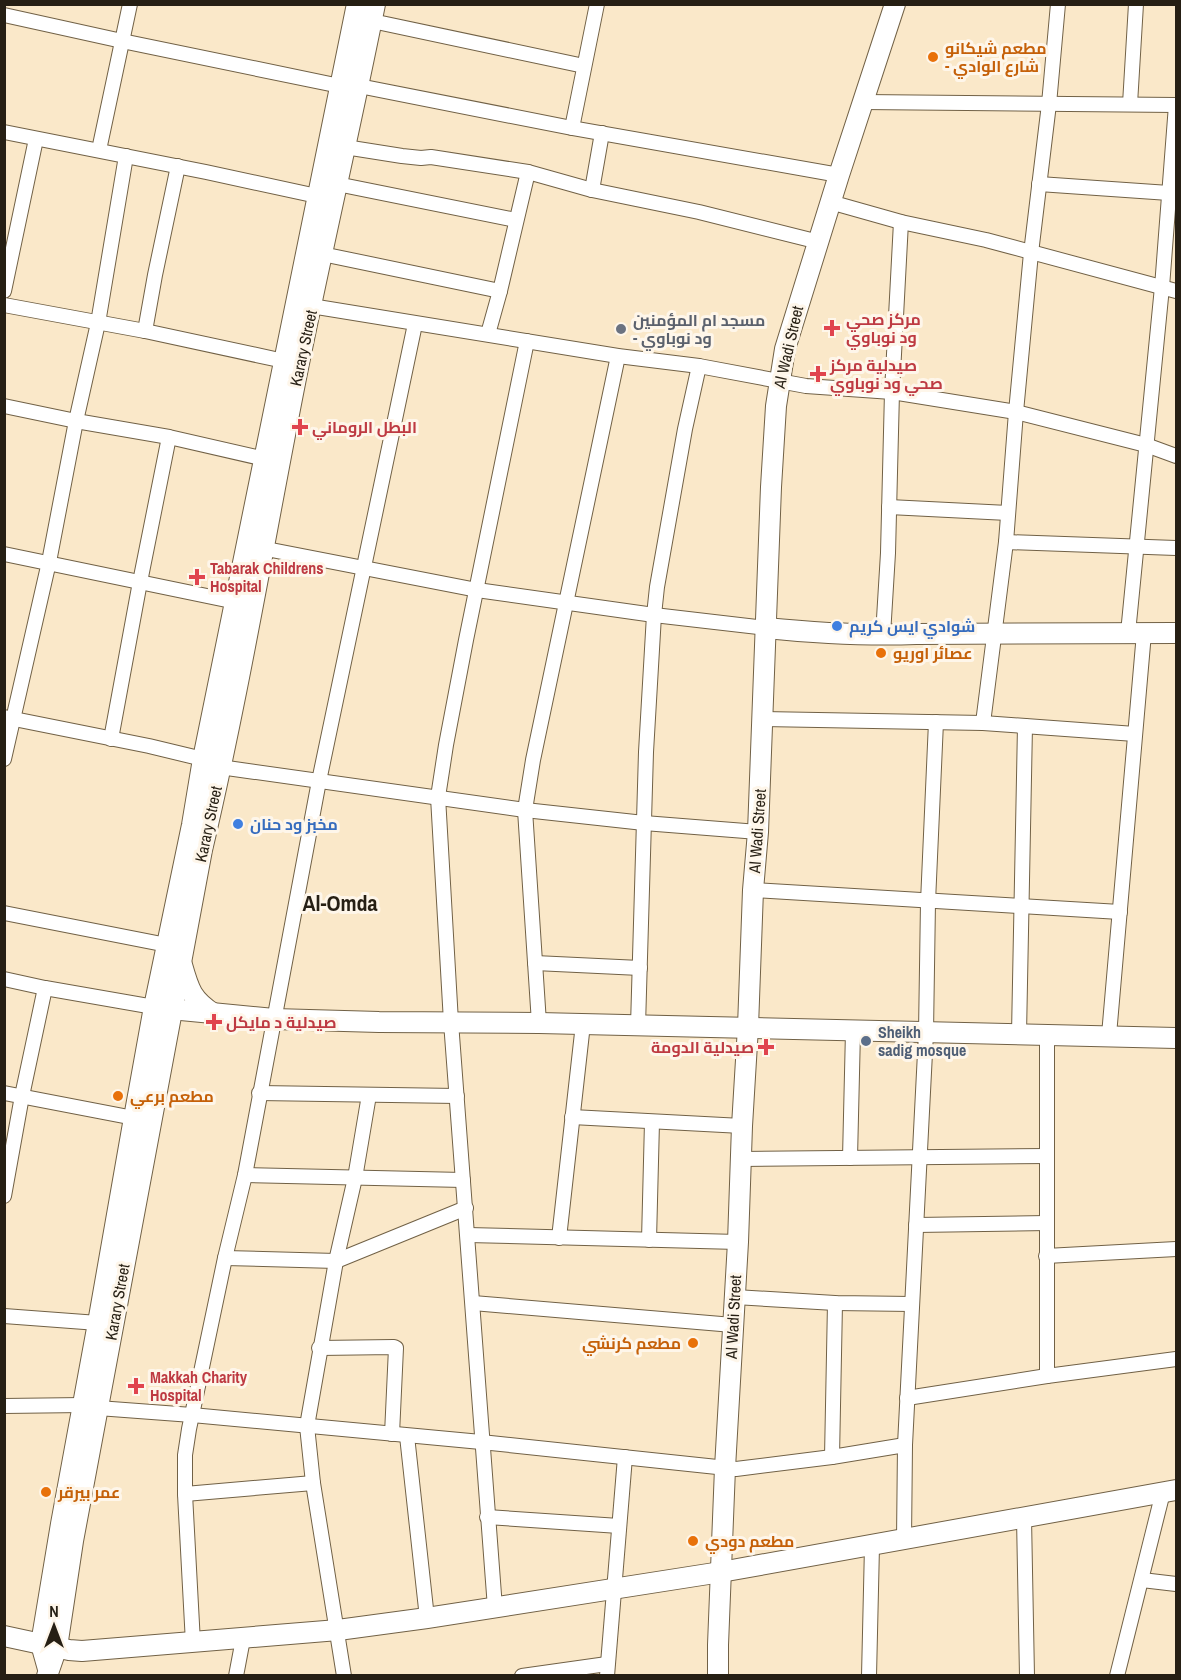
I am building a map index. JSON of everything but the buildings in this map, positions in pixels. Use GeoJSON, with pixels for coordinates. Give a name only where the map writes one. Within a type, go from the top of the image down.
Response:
{"type":"FeatureCollection","features":[{"type":"Feature","properties":{"kind":"main road","name":"Karary Street"},"geometry":{"type":"LineString","coordinates":[[91,1407],[98,1323],[134,1118],[163,1008],[181,960],[192,825],[212,763],[256,547],[345,147],[357,4]]}},
{"type":"Feature","properties":{"kind":"main road","name":"Al Wadi Street"},"geometry":{"type":"LineString","coordinates":[[718,1676],[725,1468],[738,1242],[753,890],[758,832],[776,406],[785,349],[895,4]]}},
{"type":"Feature","properties":{"kind":"main road","name":"Karary Street"},"geometry":{"type":"LineString","coordinates":[[212,763],[236,602],[256,547],[265,459],[317,196],[349,86],[374,13]]}},
{"type":"Feature","properties":{"kind":"main road"},"geometry":{"type":"LineString","coordinates":[[766,628],[809,633],[883,635],[1176,633]]}},
{"type":"Feature","properties":{"kind":"main road","name":"Karary Street"},"geometry":{"type":"LineString","coordinates":[[49,1645],[61,1524],[112,1323],[163,1008],[167,945],[189,875]]}},
{"type":"Feature","properties":{"kind":"main road"},"geometry":{"type":"LineString","coordinates":[[181,960],[195,1000],[214,1014]]}},
{"type":"Feature","properties":{"kind":"main road"},"geometry":{"type":"LineString","coordinates":[[163,1008],[274,1019],[748,1027],[1176,1038]]}},
{"type":"Feature","properties":{"kind":"main road"},"geometry":{"type":"LineString","coordinates":[[4,1636],[82,1651],[338,1630],[721,1572],[1170,1491]]}},
{"type":"Feature","properties":{"kind":"main road"},"geometry":{"type":"LineString","coordinates":[[48,1672],[49,1645]]}},
{"type":"Feature","properties":{"kind":"street"},"geometry":{"type":"LineString","coordinates":[[99,150],[130,4]]}},
{"type":"Feature","properties":{"kind":"street"},"geometry":{"type":"LineString","coordinates":[[572,128],[597,4]]}},
{"type":"Feature","properties":{"kind":"street"},"geometry":{"type":"LineString","coordinates":[[983,723],[1006,542],[1031,253],[1049,104],[1058,4]]}},
{"type":"Feature","properties":{"kind":"street"},"geometry":{"type":"LineString","coordinates":[[1130,104],[1136,4]]}},
{"type":"Feature","properties":{"kind":"street"},"geometry":{"type":"LineString","coordinates":[[374,13],[584,66]]}},
{"type":"Feature","properties":{"kind":"street"},"geometry":{"type":"LineString","coordinates":[[4,15],[349,86],[839,175]]}},
{"type":"Feature","properties":{"kind":"street"},"geometry":{"type":"LineString","coordinates":[[863,102],[1176,105],[1162,287],[1135,547],[1135,734],[1109,1035]]}},
{"type":"Feature","properties":{"kind":"street"},"geometry":{"type":"LineString","coordinates":[[4,132],[317,196]]}},
{"type":"Feature","properties":{"kind":"street"},"geometry":{"type":"LineString","coordinates":[[592,190],[602,133]]}},
{"type":"Feature","properties":{"kind":"street"},"geometry":{"type":"LineString","coordinates":[[4,291],[36,139]]}},
{"type":"Feature","properties":{"kind":"street"},"geometry":{"type":"LineString","coordinates":[[345,147],[528,172],[592,190],[699,212],[819,242]]}},
{"type":"Feature","properties":{"kind":"street"},"geometry":{"type":"LineString","coordinates":[[4,759],[9,718],[49,562],[76,421],[98,323],[126,156]]}},
{"type":"Feature","properties":{"kind":"street"},"geometry":{"type":"LineString","coordinates":[[145,331],[178,166]]}},
{"type":"Feature","properties":{"kind":"street"},"geometry":{"type":"LineString","coordinates":[[488,334],[528,172]]}},
{"type":"Feature","properties":{"kind":"street"},"geometry":{"type":"LineString","coordinates":[[337,184],[516,220]]}},
{"type":"Feature","properties":{"kind":"street"},"geometry":{"type":"LineString","coordinates":[[1039,184],[1169,193]]}},
{"type":"Feature","properties":{"kind":"street"},"geometry":{"type":"LineString","coordinates":[[830,202],[901,222],[987,240],[1176,291]]}},
{"type":"Feature","properties":{"kind":"street"},"geometry":{"type":"LineString","coordinates":[[883,635],[901,222]]}},
{"type":"Feature","properties":{"kind":"street"},"geometry":{"type":"LineString","coordinates":[[322,254],[500,291]]}},
{"type":"Feature","properties":{"kind":"street"},"geometry":{"type":"LineString","coordinates":[[4,305],[145,331],[284,361]]}},
{"type":"Feature","properties":{"kind":"street"},"geometry":{"type":"LineString","coordinates":[[311,306],[618,356],[699,366],[806,386],[892,392],[1016,412],[1176,456]]}},
{"type":"Feature","properties":{"kind":"street"},"geometry":{"type":"LineString","coordinates":[[193,1643],[185,1455],[244,1175],[319,781],[415,324]]}},
{"type":"Feature","properties":{"kind":"street"},"geometry":{"type":"LineString","coordinates":[[495,1608],[451,1022],[438,797],[446,745],[526,341]]}},
{"type":"Feature","properties":{"kind":"street"},"geometry":{"type":"LineString","coordinates":[[539,1023],[525,810],[533,760],[618,356]]}},
{"type":"Feature","properties":{"kind":"street"},"geometry":{"type":"LineString","coordinates":[[638,1026],[649,680],[654,615],[685,429],[699,366]]}},
{"type":"Feature","properties":{"kind":"street"},"geometry":{"type":"LineString","coordinates":[[4,406],[76,421],[169,436],[265,459]]}},
{"type":"Feature","properties":{"kind":"street"},"geometry":{"type":"LineString","coordinates":[[111,739],[169,436]]}},
{"type":"Feature","properties":{"kind":"street"},"geometry":{"type":"LineString","coordinates":[[889,507],[1008,513]]}},
{"type":"Feature","properties":{"kind":"street"},"geometry":{"type":"LineString","coordinates":[[1006,542],[1176,548]]}},
{"type":"Feature","properties":{"kind":"street"},"geometry":{"type":"LineString","coordinates":[[256,547],[477,590],[766,628]]}},
{"type":"Feature","properties":{"kind":"street"},"geometry":{"type":"LineString","coordinates":[[4,554],[236,602]]}},
{"type":"Feature","properties":{"kind":"street"},"geometry":{"type":"LineString","coordinates":[[9,718],[212,763],[319,781],[525,810],[758,832]]}},
{"type":"Feature","properties":{"kind":"street"},"geometry":{"type":"LineString","coordinates":[[763,719],[983,723],[1135,734]]}},
{"type":"Feature","properties":{"kind":"street"},"geometry":{"type":"LineString","coordinates":[[904,1540],[905,1445],[926,1033],[928,902],[936,722]]}},
{"type":"Feature","properties":{"kind":"street"},"geometry":{"type":"LineString","coordinates":[[1019,1034],[1025,726]]}},
{"type":"Feature","properties":{"kind":"street"},"geometry":{"type":"LineString","coordinates":[[753,890],[1120,912]]}},
{"type":"Feature","properties":{"kind":"street"},"geometry":{"type":"LineString","coordinates":[[4,914],[167,945]]}},
{"type":"Feature","properties":{"kind":"street"},"geometry":{"type":"LineString","coordinates":[[535,963],[639,968]]}},
{"type":"Feature","properties":{"kind":"street"},"geometry":{"type":"LineString","coordinates":[[4,979],[163,1008]]}},
{"type":"Feature","properties":{"kind":"street"},"geometry":{"type":"LineString","coordinates":[[4,1196],[45,988]]}},
{"type":"Feature","properties":{"kind":"street"},"geometry":{"type":"LineString","coordinates":[[559,1238],[583,1024]]}},
{"type":"Feature","properties":{"kind":"street"},"geometry":{"type":"LineString","coordinates":[[850,1158],[853,1031]]}},
{"type":"Feature","properties":{"kind":"street"},"geometry":{"type":"LineString","coordinates":[[1047,1034],[1047,1376]]}},
{"type":"Feature","properties":{"kind":"street"},"geometry":{"type":"LineString","coordinates":[[4,1092],[134,1118]]}},
{"type":"Feature","properties":{"kind":"street"},"geometry":{"type":"LineString","coordinates":[[259,1093],[457,1096]]}},
{"type":"Feature","properties":{"kind":"street"},"geometry":{"type":"LineString","coordinates":[[344,1676],[306,1426],[319,1348],[355,1178],[369,1095]]}},
{"type":"Feature","properties":{"kind":"street"},"geometry":{"type":"LineString","coordinates":[[572,1117],[742,1126]]}},
{"type":"Feature","properties":{"kind":"street"},"geometry":{"type":"LineString","coordinates":[[650,1240],[652,1122]]}},
{"type":"Feature","properties":{"kind":"street"},"geometry":{"type":"LineString","coordinates":[[740,1159],[1047,1156]]}},
{"type":"Feature","properties":{"kind":"street"},"geometry":{"type":"LineString","coordinates":[[244,1175],[463,1180]]}},
{"type":"Feature","properties":{"kind":"street"},"geometry":{"type":"LineString","coordinates":[[225,1258],[336,1261],[466,1208]]}},
{"type":"Feature","properties":{"kind":"street"},"geometry":{"type":"LineString","coordinates":[[916,1226],[1047,1223]]}},
{"type":"Feature","properties":{"kind":"street"},"geometry":{"type":"LineString","coordinates":[[468,1235],[738,1242]]}},
{"type":"Feature","properties":{"kind":"street"},"geometry":{"type":"LineString","coordinates":[[1046,1256],[1176,1249]]}},
{"type":"Feature","properties":{"kind":"street"},"geometry":{"type":"LineString","coordinates":[[735,1297],[835,1304],[912,1304]]}},
{"type":"Feature","properties":{"kind":"street"},"geometry":{"type":"LineString","coordinates":[[473,1303],[733,1325]]}},
{"type":"Feature","properties":{"kind":"street"},"geometry":{"type":"LineString","coordinates":[[832,1457],[835,1304]]}},
{"type":"Feature","properties":{"kind":"street"},"geometry":{"type":"LineString","coordinates":[[4,1316],[98,1323]]}},
{"type":"Feature","properties":{"kind":"street"},"geometry":{"type":"LineString","coordinates":[[319,1348],[396,1348],[392,1434]]}},
{"type":"Feature","properties":{"kind":"street"},"geometry":{"type":"LineString","coordinates":[[907,1398],[1176,1359]]}},
{"type":"Feature","properties":{"kind":"street"},"geometry":{"type":"LineString","coordinates":[[4,1406],[91,1407],[192,1415],[482,1442],[725,1468],[755,1468],[905,1445]]}},
{"type":"Feature","properties":{"kind":"street"},"geometry":{"type":"LineString","coordinates":[[407,1436],[427,1618]]}},
{"type":"Feature","properties":{"kind":"street"},"geometry":{"type":"LineString","coordinates":[[522,1676],[607,1670],[625,1458]]}},
{"type":"Feature","properties":{"kind":"street"},"geometry":{"type":"LineString","coordinates":[[185,1494],[313,1483]]}},
{"type":"Feature","properties":{"kind":"street"},"geometry":{"type":"LineString","coordinates":[[1117,1676],[1142,1580],[1170,1491]]}},
{"type":"Feature","properties":{"kind":"street"},"geometry":{"type":"LineString","coordinates":[[487,1517],[619,1526]]}},
{"type":"Feature","properties":{"kind":"street"},"geometry":{"type":"LineString","coordinates":[[1024,1518],[1027,1676]]}},
{"type":"Feature","properties":{"kind":"street"},"geometry":{"type":"LineString","coordinates":[[869,1676],[872,1546]]}},
{"type":"Feature","properties":{"kind":"street"},"geometry":{"type":"LineString","coordinates":[[1142,1580],[1176,1584]]}},
{"type":"Feature","properties":{"kind":"street"},"geometry":{"type":"LineString","coordinates":[[236,1676],[243,1639]]}},
{"type":"Feature","properties":{"kind":"place","name":"مطعم شيكانو - شارع الوادي"},"geometry":{"type":"Point","coordinates":[933,57]}},
{"type":"Feature","properties":{"kind":"place","name":"مركز صحي ود نوباوي"},"geometry":{"type":"Point","coordinates":[832,328]}},
{"type":"Feature","properties":{"kind":"place","name":"مسجد ام المؤمنين - ود نوباوي"},"geometry":{"type":"Point","coordinates":[621,329]}},
{"type":"Feature","properties":{"kind":"place","name":"صيدلية مركز صحي ود نوباوي"},"geometry":{"type":"Point","coordinates":[818,374]}},
{"type":"Feature","properties":{"kind":"place","name":"البطل الروماني"},"geometry":{"type":"Point","coordinates":[300,427]}},
{"type":"Feature","properties":{"kind":"place","name":"Tabarak Childrens Hospital"},"geometry":{"type":"Point","coordinates":[197,577]}},
{"type":"Feature","properties":{"kind":"place","name":"شوادي ايس كريم"},"geometry":{"type":"Point","coordinates":[837,626]}},
{"type":"Feature","properties":{"kind":"place","name":"عصائر اوريو"},"geometry":{"type":"Point","coordinates":[881,653]}},
{"type":"Feature","properties":{"kind":"place","name":"مخبز ود حنان"},"geometry":{"type":"Point","coordinates":[238,824]}},
{"type":"Feature","properties":{"kind":"place","name":"صيدلية د مايكل"},"geometry":{"type":"Point","coordinates":[214,1022]}},
{"type":"Feature","properties":{"kind":"place","name":"Sheikh sadig mosque"},"geometry":{"type":"Point","coordinates":[866,1041]}},
{"type":"Feature","properties":{"kind":"place","name":"صيدلية الدومة"},"geometry":{"type":"Point","coordinates":[766,1047]}},
{"type":"Feature","properties":{"kind":"place","name":"مطعم برعي"},"geometry":{"type":"Point","coordinates":[118,1096]}},
{"type":"Feature","properties":{"kind":"place","name":"مطعم كرنشي"},"geometry":{"type":"Point","coordinates":[693,1343]}},
{"type":"Feature","properties":{"kind":"place","name":"Makkah Charity Hospital"},"geometry":{"type":"Point","coordinates":[136,1386]}},
{"type":"Feature","properties":{"kind":"place","name":"عمر بيرقر"},"geometry":{"type":"Point","coordinates":[46,1492]}},
{"type":"Feature","properties":{"kind":"place","name":"مطعم دودي"},"geometry":{"type":"Point","coordinates":[693,1541]}},
{"type":"Feature","properties":{"kind":"district","name":"Al-Omda"},"geometry":{"type":"Point","coordinates":[340,903]}}]}
